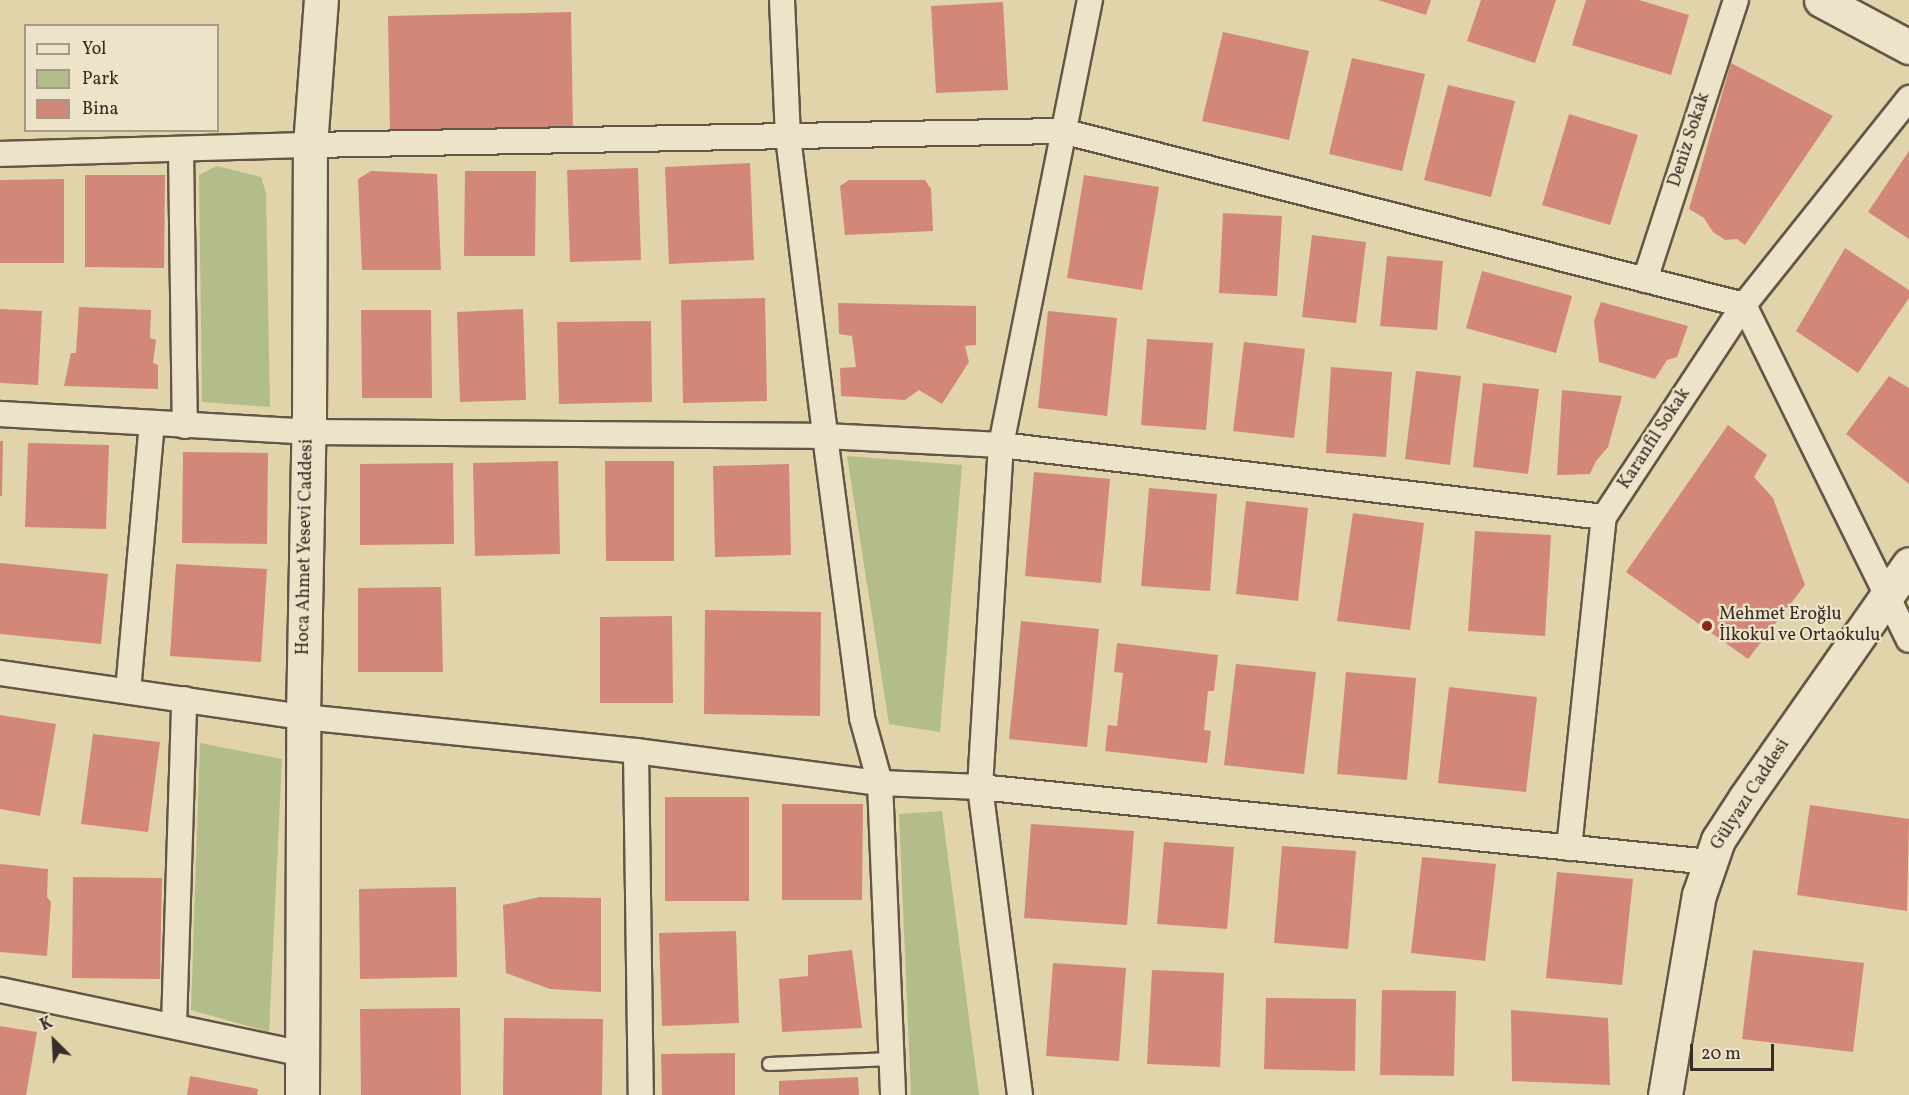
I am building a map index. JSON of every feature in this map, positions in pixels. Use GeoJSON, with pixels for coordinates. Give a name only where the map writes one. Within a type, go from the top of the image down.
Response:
{"type":"FeatureCollection","features":[{"type":"Feature","properties":{"kind":"street","name":"Hoca Ahmet Yesevi Caddesi"},"geometry":{"type":"LineString","coordinates":[[302,1095],[303,717],[309,432],[310,145],[321,0]]}},
{"type":"Feature","properties":{"kind":"street"},"geometry":{"type":"LineString","coordinates":[[782,0],[788,137],[825,436],[862,718],[880,783],[893,1095]]}},
{"type":"Feature","properties":{"kind":"street"},"geometry":{"type":"LineString","coordinates":[[1020,1095],[980,787],[1001,445],[1090,0]]}},
{"type":"Feature","properties":{"kind":"street","name":"Deniz Sokak"},"geometry":{"type":"LineString","coordinates":[[1645,280],[1736,0]]}},
{"type":"Feature","properties":{"kind":"street"},"geometry":{"type":"LineString","coordinates":[[1821,0],[1909,46]]}},
{"type":"Feature","properties":{"kind":"street","name":"Karanfil Sokak"},"geometry":{"type":"LineString","coordinates":[[1569,848],[1604,517],[1744,305],[1909,98]]}},
{"type":"Feature","properties":{"kind":"street"},"geometry":{"type":"LineString","coordinates":[[0,154],[310,145],[1062,131],[1744,305],[1909,640]]}},
{"type":"Feature","properties":{"kind":"street"},"geometry":{"type":"LineString","coordinates":[[181,150],[185,426]]}},
{"type":"Feature","properties":{"kind":"street"},"geometry":{"type":"LineString","coordinates":[[0,414],[309,432],[825,436],[1001,445],[1604,517]]}},
{"type":"Feature","properties":{"kind":"street"},"geometry":{"type":"LineString","coordinates":[[128,691],[152,424]]}},
{"type":"Feature","properties":{"kind":"street","name":"Gülyazı Caddesi"},"geometry":{"type":"LineString","coordinates":[[1665,1095],[1699,895],[1718,840],[1909,564]]}},
{"type":"Feature","properties":{"kind":"street"},"geometry":{"type":"LineString","coordinates":[[0,673],[303,717],[636,751],[880,783],[980,787],[1709,862]]}},
{"type":"Feature","properties":{"kind":"street"},"geometry":{"type":"LineString","coordinates":[[174,1026],[184,699]]}},
{"type":"Feature","properties":{"kind":"street"},"geometry":{"type":"LineString","coordinates":[[636,751],[641,1095]]}},
{"type":"Feature","properties":{"kind":"street"},"geometry":{"type":"LineString","coordinates":[[0,990],[303,1054]]}},
{"type":"Feature","properties":{"kind":"lane"},"geometry":{"type":"LineString","coordinates":[[769,1064],[892,1059]]}},
{"type":"Feature","properties":{"kind":"green space"},"geometry":{"type":"Polygon","coordinates":[[[217,166],[261,177],[266,193],[270,407],[202,402],[199,175],[217,166]]]}},
{"type":"Feature","properties":{"kind":"green space"},"geometry":{"type":"Polygon","coordinates":[[[847,456],[962,465],[940,732],[889,724],[847,456]]]}},
{"type":"Feature","properties":{"kind":"green space"},"geometry":{"type":"Polygon","coordinates":[[[200,743],[282,759],[269,1032],[191,1010],[200,743]]]}},
{"type":"Feature","properties":{"kind":"green space"},"geometry":{"type":"Polygon","coordinates":[[[942,811],[979,1095],[911,1095],[899,814],[942,811]]]}},
{"type":"Feature","properties":{"kind":"building"},"geometry":{"type":"Polygon","coordinates":[[[1378,0],[1431,0],[1426,15],[1378,0]]]}},
{"type":"Feature","properties":{"kind":"building"},"geometry":{"type":"Polygon","coordinates":[[[1481,0],[1556,0],[1535,63],[1467,41],[1481,0]]]}},
{"type":"Feature","properties":{"kind":"building"},"geometry":{"type":"Polygon","coordinates":[[[1586,0],[1639,0],[1689,15],[1671,75],[1572,45],[1586,0]]]}},
{"type":"Feature","properties":{"kind":"building"},"geometry":{"type":"Polygon","coordinates":[[[1003,2],[1008,90],[936,93],[931,6],[1003,2]]]}},
{"type":"Feature","properties":{"kind":"building"},"geometry":{"type":"Polygon","coordinates":[[[571,12],[573,130],[390,133],[388,16],[571,12]]]}},
{"type":"Feature","properties":{"kind":"building"},"geometry":{"type":"Polygon","coordinates":[[[1223,32],[1309,51],[1289,140],[1202,121],[1223,32]]]}},
{"type":"Feature","properties":{"kind":"building"},"geometry":{"type":"Polygon","coordinates":[[[1352,58],[1425,74],[1402,171],[1329,154],[1352,58]]]}},
{"type":"Feature","properties":{"kind":"building"},"geometry":{"type":"Polygon","coordinates":[[[1731,63],[1833,116],[1745,245],[1737,239],[1725,240],[1713,232],[1704,218],[1689,209],[1731,63]]]}},
{"type":"Feature","properties":{"kind":"building"},"geometry":{"type":"Polygon","coordinates":[[[1448,85],[1515,101],[1491,197],[1424,180],[1448,85]]]}},
{"type":"Feature","properties":{"kind":"building"},"geometry":{"type":"Polygon","coordinates":[[[1569,114],[1638,135],[1610,225],[1542,205],[1569,114]]]}},
{"type":"Feature","properties":{"kind":"building"},"geometry":{"type":"Polygon","coordinates":[[[1909,151],[1909,239],[1868,212],[1909,151]]]}},
{"type":"Feature","properties":{"kind":"building"},"geometry":{"type":"Polygon","coordinates":[[[750,163],[754,260],[669,264],[665,167],[750,163]]]}},
{"type":"Feature","properties":{"kind":"building"},"geometry":{"type":"Polygon","coordinates":[[[638,168],[641,260],[570,262],[567,170],[638,168]]]}},
{"type":"Feature","properties":{"kind":"building"},"geometry":{"type":"Polygon","coordinates":[[[371,171],[437,174],[441,270],[362,270],[358,179],[371,171]]]}},
{"type":"Feature","properties":{"kind":"building"},"geometry":{"type":"Polygon","coordinates":[[[465,171],[536,171],[535,256],[464,256],[465,171]]]}},
{"type":"Feature","properties":{"kind":"building"},"geometry":{"type":"Polygon","coordinates":[[[85,175],[165,175],[164,268],[85,267],[85,175]]]}},
{"type":"Feature","properties":{"kind":"building"},"geometry":{"type":"Polygon","coordinates":[[[1084,175],[1159,187],[1142,290],[1067,278],[1084,175]]]}},
{"type":"Feature","properties":{"kind":"building"},"geometry":{"type":"Polygon","coordinates":[[[64,179],[64,263],[0,263],[0,180],[64,179]]]}},
{"type":"Feature","properties":{"kind":"building"},"geometry":{"type":"Polygon","coordinates":[[[849,180],[925,180],[931,189],[933,231],[845,235],[840,186],[849,180]]]}},
{"type":"Feature","properties":{"kind":"building"},"geometry":{"type":"Polygon","coordinates":[[[1223,213],[1282,216],[1277,296],[1219,293],[1223,213]]]}},
{"type":"Feature","properties":{"kind":"building"},"geometry":{"type":"Polygon","coordinates":[[[1312,235],[1366,242],[1356,323],[1302,317],[1312,235]]]}},
{"type":"Feature","properties":{"kind":"building"},"geometry":{"type":"Polygon","coordinates":[[[1845,248],[1909,290],[1909,298],[1858,373],[1796,331],[1845,248]]]}},
{"type":"Feature","properties":{"kind":"building"},"geometry":{"type":"Polygon","coordinates":[[[1387,256],[1443,261],[1437,330],[1380,326],[1387,256]]]}},
{"type":"Feature","properties":{"kind":"building"},"geometry":{"type":"Polygon","coordinates":[[[1482,271],[1572,296],[1556,353],[1466,328],[1482,271]]]}},
{"type":"Feature","properties":{"kind":"building"},"geometry":{"type":"Polygon","coordinates":[[[765,298],[767,401],[683,403],[681,300],[765,298]]]}},
{"type":"Feature","properties":{"kind":"building"},"geometry":{"type":"Polygon","coordinates":[[[1601,302],[1688,326],[1677,357],[1667,360],[1655,379],[1599,362],[1594,321],[1601,302]]]}},
{"type":"Feature","properties":{"kind":"building"},"geometry":{"type":"Polygon","coordinates":[[[838,303],[976,306],[976,345],[965,346],[969,362],[942,404],[919,390],[905,400],[841,396],[840,368],[856,367],[852,336],[839,334],[838,303]]]}},
{"type":"Feature","properties":{"kind":"building"},"geometry":{"type":"Polygon","coordinates":[[[79,307],[151,310],[150,338],[156,340],[153,363],[158,365],[158,389],[64,386],[71,353],[76,353],[79,307]]]}},
{"type":"Feature","properties":{"kind":"building"},"geometry":{"type":"Polygon","coordinates":[[[0,309],[42,311],[38,385],[0,383],[0,309]]]}},
{"type":"Feature","properties":{"kind":"building"},"geometry":{"type":"Polygon","coordinates":[[[523,309],[526,400],[460,402],[457,312],[523,309]]]}},
{"type":"Feature","properties":{"kind":"building"},"geometry":{"type":"Polygon","coordinates":[[[361,310],[431,310],[432,398],[362,398],[361,310]]]}},
{"type":"Feature","properties":{"kind":"building"},"geometry":{"type":"Polygon","coordinates":[[[1048,311],[1117,318],[1107,416],[1038,408],[1048,311]]]}},
{"type":"Feature","properties":{"kind":"building"},"geometry":{"type":"Polygon","coordinates":[[[651,321],[652,402],[559,404],[557,322],[651,321]]]}},
{"type":"Feature","properties":{"kind":"building"},"geometry":{"type":"Polygon","coordinates":[[[1147,339],[1213,343],[1206,430],[1141,425],[1147,339]]]}},
{"type":"Feature","properties":{"kind":"building"},"geometry":{"type":"Polygon","coordinates":[[[1244,342],[1305,349],[1294,438],[1233,431],[1244,342]]]}},
{"type":"Feature","properties":{"kind":"building"},"geometry":{"type":"Polygon","coordinates":[[[1331,367],[1392,372],[1386,457],[1326,453],[1331,367]]]}},
{"type":"Feature","properties":{"kind":"building"},"geometry":{"type":"Polygon","coordinates":[[[1416,371],[1461,376],[1450,465],[1405,459],[1416,371]]]}},
{"type":"Feature","properties":{"kind":"building"},"geometry":{"type":"Polygon","coordinates":[[[1889,376],[1909,388],[1909,484],[1846,434],[1889,376]]]}},
{"type":"Feature","properties":{"kind":"building"},"geometry":{"type":"Polygon","coordinates":[[[1483,383],[1539,389],[1528,474],[1473,467],[1483,383]]]}},
{"type":"Feature","properties":{"kind":"building"},"geometry":{"type":"Polygon","coordinates":[[[1562,390],[1622,396],[1608,447],[1596,461],[1590,474],[1557,475],[1562,390]]]}},
{"type":"Feature","properties":{"kind":"building"},"geometry":{"type":"Polygon","coordinates":[[[1728,425],[1767,455],[1754,477],[1773,498],[1805,585],[1748,659],[1626,572],[1728,425]]]}},
{"type":"Feature","properties":{"kind":"building"},"geometry":{"type":"Polygon","coordinates":[[[0,441],[3,441],[2,496],[0,496],[0,441]]]}},
{"type":"Feature","properties":{"kind":"building"},"geometry":{"type":"Polygon","coordinates":[[[28,443],[109,445],[106,529],[25,527],[28,443]]]}},
{"type":"Feature","properties":{"kind":"building"},"geometry":{"type":"Polygon","coordinates":[[[183,452],[268,453],[267,544],[182,543],[183,452]]]}},
{"type":"Feature","properties":{"kind":"building"},"geometry":{"type":"Polygon","coordinates":[[[558,461],[560,554],[475,556],[473,463],[558,461]]]}},
{"type":"Feature","properties":{"kind":"building"},"geometry":{"type":"Polygon","coordinates":[[[605,461],[674,461],[674,561],[606,561],[605,461]]]}},
{"type":"Feature","properties":{"kind":"building"},"geometry":{"type":"Polygon","coordinates":[[[453,463],[454,544],[360,545],[360,464],[453,463]]]}},
{"type":"Feature","properties":{"kind":"building"},"geometry":{"type":"Polygon","coordinates":[[[789,464],[791,555],[715,557],[713,466],[789,464]]]}},
{"type":"Feature","properties":{"kind":"building"},"geometry":{"type":"Polygon","coordinates":[[[1034,472],[1110,479],[1101,583],[1025,576],[1034,472]]]}},
{"type":"Feature","properties":{"kind":"building"},"geometry":{"type":"Polygon","coordinates":[[[1149,488],[1217,494],[1210,591],[1141,586],[1149,488]]]}},
{"type":"Feature","properties":{"kind":"building"},"geometry":{"type":"Polygon","coordinates":[[[1246,501],[1308,508],[1298,601],[1236,594],[1246,501]]]}},
{"type":"Feature","properties":{"kind":"building"},"geometry":{"type":"Polygon","coordinates":[[[1353,513],[1424,523],[1410,630],[1337,621],[1353,513]]]}},
{"type":"Feature","properties":{"kind":"building"},"geometry":{"type":"Polygon","coordinates":[[[1475,531],[1551,535],[1545,636],[1468,631],[1475,531]]]}},
{"type":"Feature","properties":{"kind":"building"},"geometry":{"type":"Polygon","coordinates":[[[0,563],[108,574],[101,644],[0,634],[0,563]]]}},
{"type":"Feature","properties":{"kind":"building"},"geometry":{"type":"Polygon","coordinates":[[[176,564],[267,569],[261,662],[170,656],[176,564]]]}},
{"type":"Feature","properties":{"kind":"building"},"geometry":{"type":"Polygon","coordinates":[[[441,587],[443,672],[358,672],[358,588],[441,587]]]}},
{"type":"Feature","properties":{"kind":"building"},"geometry":{"type":"Polygon","coordinates":[[[705,610],[821,612],[820,716],[704,714],[705,610]]]}},
{"type":"Feature","properties":{"kind":"building"},"geometry":{"type":"Polygon","coordinates":[[[672,616],[673,703],[600,703],[600,617],[672,616]]]}},
{"type":"Feature","properties":{"kind":"building"},"geometry":{"type":"Polygon","coordinates":[[[1021,621],[1099,629],[1087,747],[1009,739],[1021,621]]]}},
{"type":"Feature","properties":{"kind":"building"},"geometry":{"type":"Polygon","coordinates":[[[1117,643],[1218,655],[1214,691],[1208,691],[1204,730],[1211,731],[1207,763],[1105,751],[1108,725],[1117,726],[1123,673],[1114,672],[1117,643]]]}},
{"type":"Feature","properties":{"kind":"building"},"geometry":{"type":"Polygon","coordinates":[[[1236,664],[1316,672],[1304,774],[1224,765],[1236,664]]]}},
{"type":"Feature","properties":{"kind":"building"},"geometry":{"type":"Polygon","coordinates":[[[1346,672],[1416,678],[1407,780],[1337,774],[1346,672]]]}},
{"type":"Feature","properties":{"kind":"building"},"geometry":{"type":"Polygon","coordinates":[[[1449,687],[1537,697],[1526,792],[1438,783],[1449,687]]]}},
{"type":"Feature","properties":{"kind":"building"},"geometry":{"type":"Polygon","coordinates":[[[0,715],[56,724],[40,816],[0,809],[0,715]]]}},
{"type":"Feature","properties":{"kind":"building"},"geometry":{"type":"Polygon","coordinates":[[[93,734],[160,742],[148,832],[81,824],[93,734]]]}},
{"type":"Feature","properties":{"kind":"building"},"geometry":{"type":"Polygon","coordinates":[[[665,797],[749,797],[749,901],[665,901],[665,797]]]}},
{"type":"Feature","properties":{"kind":"building"},"geometry":{"type":"Polygon","coordinates":[[[782,804],[863,804],[862,900],[782,900],[782,804]]]}},
{"type":"Feature","properties":{"kind":"building"},"geometry":{"type":"Polygon","coordinates":[[[1810,805],[1909,819],[1907,911],[1797,895],[1810,805]]]}},
{"type":"Feature","properties":{"kind":"building"},"geometry":{"type":"Polygon","coordinates":[[[1031,824],[1134,831],[1127,925],[1024,918],[1031,824]]]}},
{"type":"Feature","properties":{"kind":"building"},"geometry":{"type":"Polygon","coordinates":[[[1164,842],[1234,847],[1227,929],[1157,924],[1164,842]]]}},
{"type":"Feature","properties":{"kind":"building"},"geometry":{"type":"Polygon","coordinates":[[[1282,846],[1356,851],[1348,949],[1274,943],[1282,846]]]}},
{"type":"Feature","properties":{"kind":"building"},"geometry":{"type":"Polygon","coordinates":[[[1422,857],[1496,864],[1485,961],[1411,953],[1422,857]]]}},
{"type":"Feature","properties":{"kind":"building"},"geometry":{"type":"Polygon","coordinates":[[[0,864],[48,869],[47,897],[51,902],[47,956],[0,952],[0,864]]]}},
{"type":"Feature","properties":{"kind":"building"},"geometry":{"type":"Polygon","coordinates":[[[1557,872],[1633,879],[1622,985],[1546,978],[1557,872]]]}},
{"type":"Feature","properties":{"kind":"building"},"geometry":{"type":"Polygon","coordinates":[[[73,877],[162,878],[160,979],[72,978],[73,877]]]}},
{"type":"Feature","properties":{"kind":"building"},"geometry":{"type":"Polygon","coordinates":[[[456,887],[457,977],[360,979],[359,889],[456,887]]]}},
{"type":"Feature","properties":{"kind":"building"},"geometry":{"type":"Polygon","coordinates":[[[540,897],[601,898],[601,992],[550,989],[506,973],[503,905],[540,897]]]}},
{"type":"Feature","properties":{"kind":"building"},"geometry":{"type":"Polygon","coordinates":[[[736,931],[739,1023],[662,1026],[659,933],[736,931]]]}},
{"type":"Feature","properties":{"kind":"building"},"geometry":{"type":"Polygon","coordinates":[[[852,950],[862,1028],[782,1032],[779,979],[808,976],[808,955],[852,950]]]}},
{"type":"Feature","properties":{"kind":"building"},"geometry":{"type":"Polygon","coordinates":[[[1753,950],[1864,963],[1853,1052],[1742,1039],[1753,950]]]}},
{"type":"Feature","properties":{"kind":"building"},"geometry":{"type":"Polygon","coordinates":[[[1053,963],[1126,968],[1119,1061],[1046,1056],[1053,963]]]}},
{"type":"Feature","properties":{"kind":"building"},"geometry":{"type":"Polygon","coordinates":[[[1152,970],[1224,973],[1220,1067],[1147,1064],[1152,970]]]}},
{"type":"Feature","properties":{"kind":"building"},"geometry":{"type":"Polygon","coordinates":[[[1382,990],[1456,991],[1454,1076],[1380,1075],[1382,990]]]}},
{"type":"Feature","properties":{"kind":"building"},"geometry":{"type":"Polygon","coordinates":[[[1266,998],[1356,999],[1355,1071],[1264,1069],[1266,998]]]}},
{"type":"Feature","properties":{"kind":"building"},"geometry":{"type":"Polygon","coordinates":[[[460,1008],[461,1095],[361,1095],[360,1009],[460,1008]]]}},
{"type":"Feature","properties":{"kind":"building"},"geometry":{"type":"Polygon","coordinates":[[[1511,1010],[1608,1018],[1610,1085],[1512,1081],[1511,1010]]]}},
{"type":"Feature","properties":{"kind":"building"},"geometry":{"type":"Polygon","coordinates":[[[504,1018],[603,1019],[602,1095],[503,1095],[504,1018]]]}},
{"type":"Feature","properties":{"kind":"building"},"geometry":{"type":"Polygon","coordinates":[[[0,1026],[37,1032],[26,1095],[0,1095],[0,1026]]]}},
{"type":"Feature","properties":{"kind":"building"},"geometry":{"type":"Polygon","coordinates":[[[735,1053],[735,1095],[662,1095],[661,1054],[735,1053]]]}},
{"type":"Feature","properties":{"kind":"building"},"geometry":{"type":"Polygon","coordinates":[[[190,1076],[258,1089],[257,1095],[187,1095],[190,1076]]]}},
{"type":"Feature","properties":{"kind":"building"},"geometry":{"type":"Polygon","coordinates":[[[858,1077],[859,1095],[779,1095],[779,1081],[858,1077]]]}},
{"type":"Feature","properties":{"kind":"place","name":"Mehmet Eroğlu İlkokul ve Ortaokulu"},"geometry":{"type":"Point","coordinates":[1707,626]}}]}
